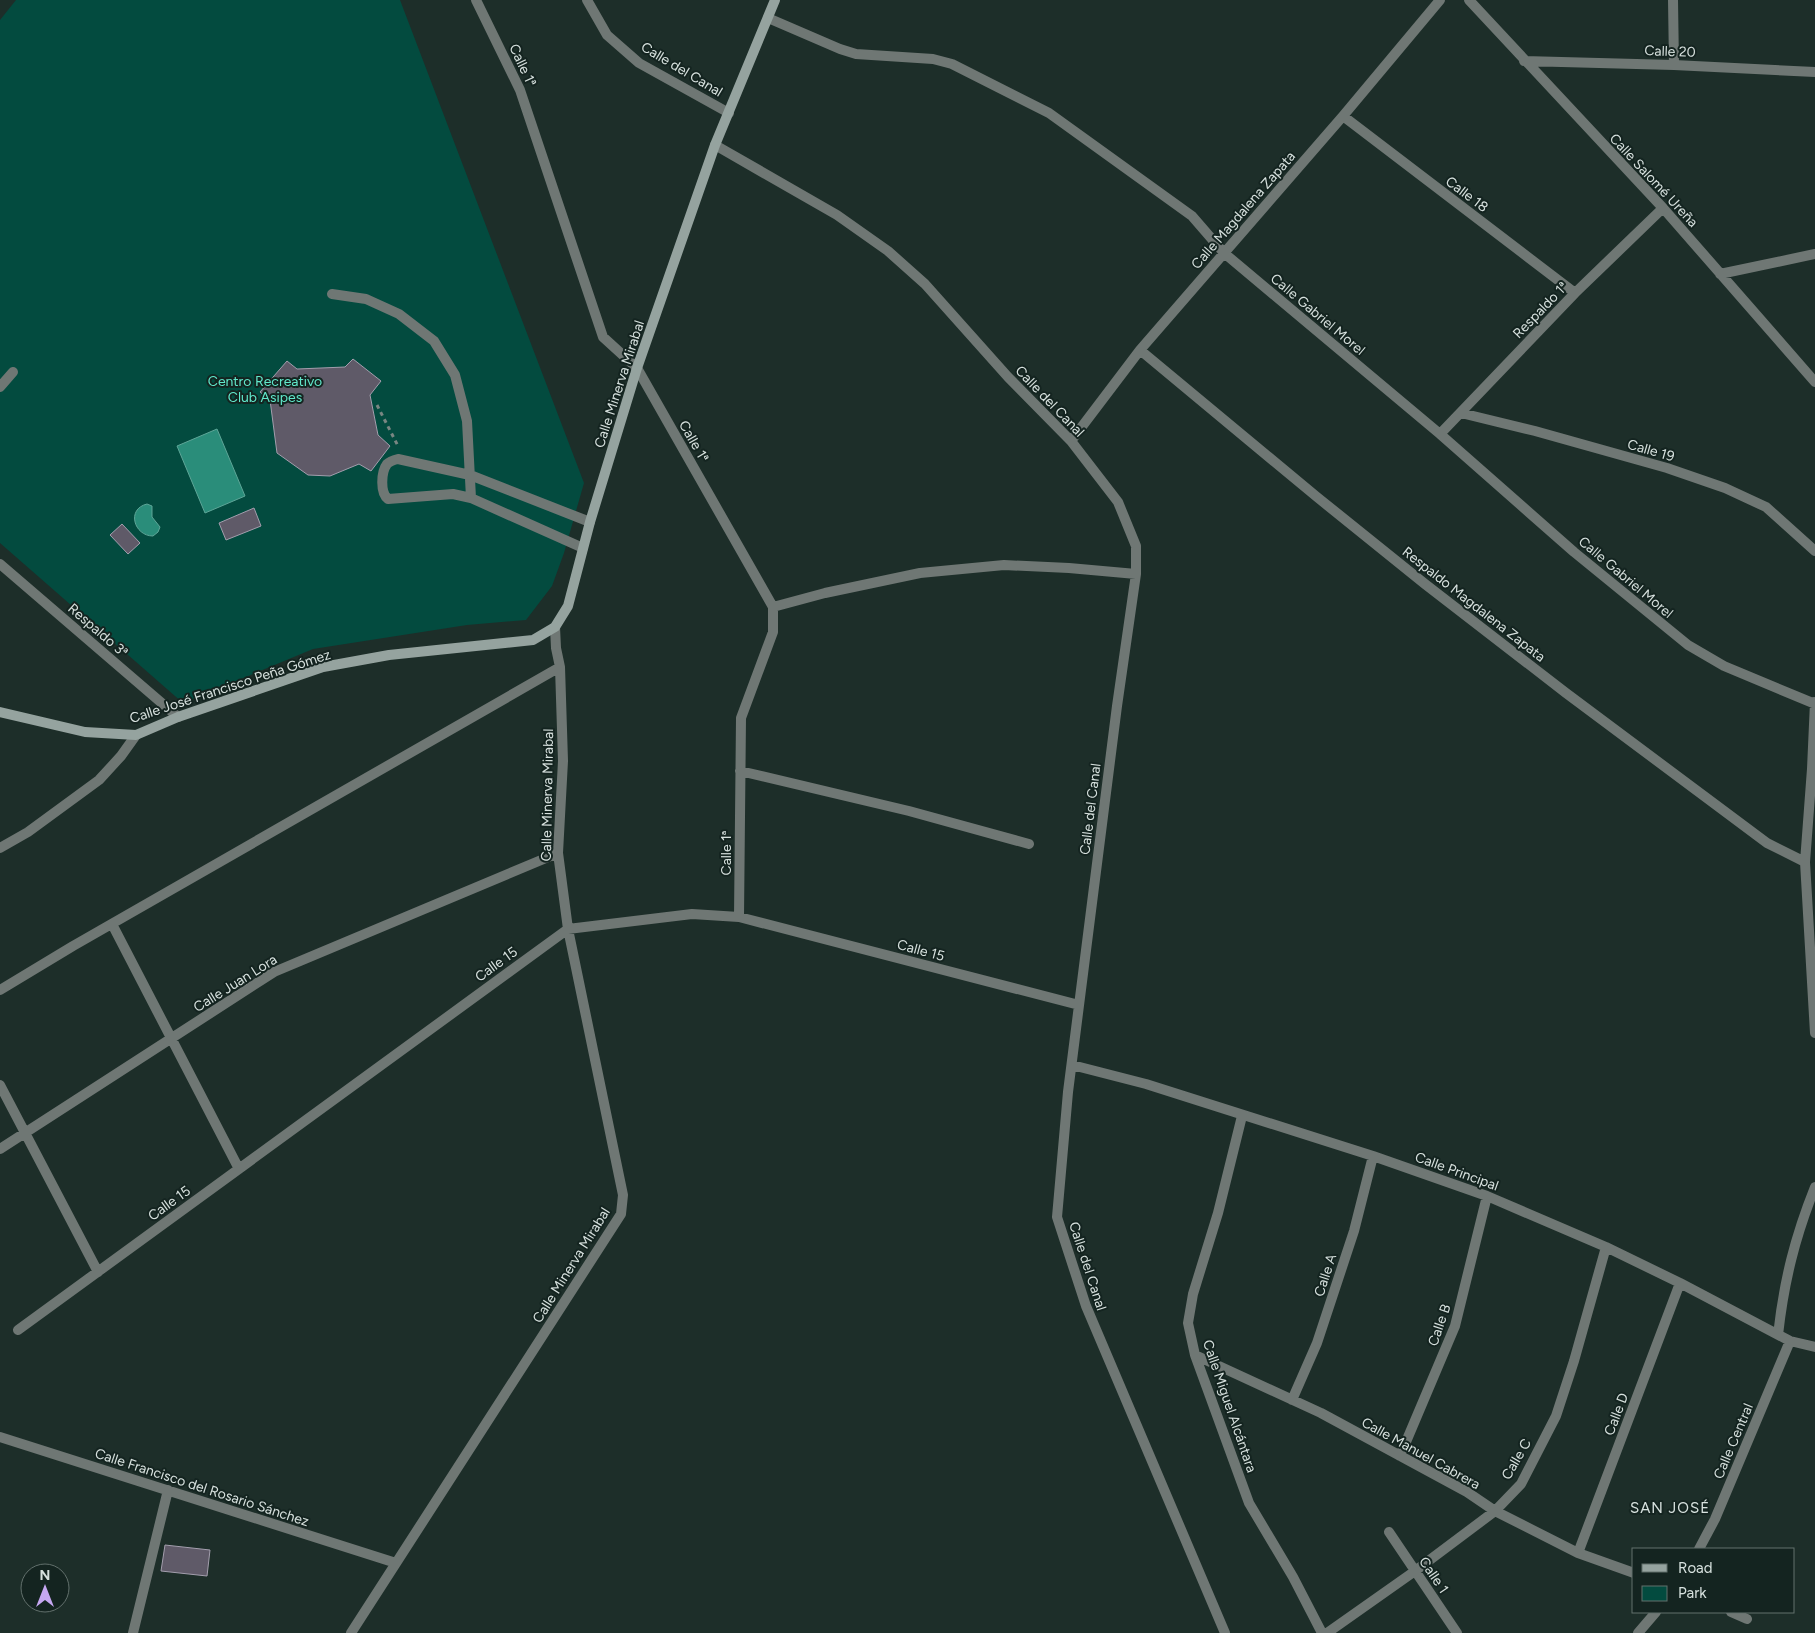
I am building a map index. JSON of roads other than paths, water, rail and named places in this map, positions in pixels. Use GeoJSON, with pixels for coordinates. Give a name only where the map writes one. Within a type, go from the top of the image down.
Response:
{"type":"FeatureCollection","features":[{"type":"Feature","properties":{"kind":"street","name":"Calle 1ª"},"geometry":{"type":"LineString","coordinates":[[476,0],[520,90],[603,337],[637,368],[773,608],[773,632],[741,718],[739,917]]}},
{"type":"Feature","properties":{"kind":"street","name":"Calle del Canal"},"geometry":{"type":"LineString","coordinates":[[587,0],[607,35],[639,63],[729,113]]}},
{"type":"Feature","properties":{"kind":"street","name":"Calle Minerva Mirabal"},"geometry":{"type":"LineString","coordinates":[[352,1633],[621,1214],[623,1195],[568,929],[558,853],[563,761],[560,667],[556,648],[555,628],[568,606],[590,522],[637,368],[715,145],[775,0]]}},
{"type":"Feature","properties":{"kind":"street","name":"Calle Magdalena Zapata"},"geometry":{"type":"LineString","coordinates":[[1071,441],[1140,350],[1343,116],[1440,0]]}},
{"type":"Feature","properties":{"kind":"street","name":"Calle Salomé Ureña"},"geometry":{"type":"LineString","coordinates":[[1469,0],[1663,208],[1815,382]]}},
{"type":"Feature","properties":{"kind":"street"},"geometry":{"type":"LineString","coordinates":[[1672,0],[1674,65]]}},
{"type":"Feature","properties":{"kind":"street","name":"Calle Gabriel Morel"},"geometry":{"type":"LineString","coordinates":[[768,18],[856,54],[933,59],[952,64],[1049,113],[1192,216],[1224,253],[1440,434],[1574,552],[1688,646],[1724,666],[1815,703]]}},
{"type":"Feature","properties":{"kind":"street","name":"Calle 20"},"geometry":{"type":"LineString","coordinates":[[1524,61],[1674,65],[1815,72]]}},
{"type":"Feature","properties":{"kind":"street","name":"Calle 18"},"geometry":{"type":"LineString","coordinates":[[1343,116],[1575,293]]}},
{"type":"Feature","properties":{"kind":"street","name":"Calle del Canal"},"geometry":{"type":"LineString","coordinates":[[715,145],[837,215],[888,252],[925,284],[1008,377],[1071,441],[1118,502],[1136,546],[1136,574],[1116,706],[1079,1005],[1057,1217],[1086,1306],[1225,1633]]}},
{"type":"Feature","properties":{"kind":"street","name":"Respaldo 1ª"},"geometry":{"type":"LineString","coordinates":[[1440,434],[1575,293],[1663,208]]}},
{"type":"Feature","properties":{"kind":"street"},"geometry":{"type":"LineString","coordinates":[[1720,274],[1815,254]]}},
{"type":"Feature","properties":{"kind":"street"},"geometry":{"type":"LineString","coordinates":[[332,294],[366,299],[399,314],[434,341],[455,375],[467,421],[471,498]]}},
{"type":"Feature","properties":{"kind":"street","name":"Respaldo Magdalena Zapata"},"geometry":{"type":"LineString","coordinates":[[1140,350],[1425,584],[1566,693],[1767,842],[1805,862]]}},
{"type":"Feature","properties":{"kind":"street"},"geometry":{"type":"LineString","coordinates":[[0,387],[13,372]]}},
{"type":"Feature","properties":{"kind":"street","name":"Calle 19"},"geometry":{"type":"LineString","coordinates":[[1461,413],[1544,433],[1667,468],[1725,488],[1766,507],[1815,551]]}},
{"type":"Feature","properties":{"kind":"street"},"geometry":{"type":"LineString","coordinates":[[583,548],[471,498],[453,494],[388,499],[384,491],[384,471],[390,461],[398,459],[470,475],[590,522]]}},
{"type":"Feature","properties":{"kind":"street","name":"Respaldo 3ª"},"geometry":{"type":"LineString","coordinates":[[0,564],[178,717]]}},
{"type":"Feature","properties":{"kind":"street"},"geometry":{"type":"LineString","coordinates":[[773,608],[825,593],[920,573],[1004,565],[1136,574]]}},
{"type":"Feature","properties":{"kind":"street","name":"Calle José Francisco Peña Gómez"},"geometry":{"type":"LineString","coordinates":[[0,712],[85,732],[136,735],[178,717],[322,667],[389,655],[533,640],[555,628]]}},
{"type":"Feature","properties":{"kind":"street"},"geometry":{"type":"LineString","coordinates":[[0,990],[560,667]]}},
{"type":"Feature","properties":{"kind":"street"},"geometry":{"type":"LineString","coordinates":[[1815,703],[1805,862],[1815,1033]]}},
{"type":"Feature","properties":{"kind":"street"},"geometry":{"type":"LineString","coordinates":[[0,848],[28,832],[100,780],[122,756],[136,735]]}},
{"type":"Feature","properties":{"kind":"street"},"geometry":{"type":"LineString","coordinates":[[740,771],[909,811],[1029,844]]}},
{"type":"Feature","properties":{"kind":"street","name":"Calle Juan Lora"},"geometry":{"type":"LineString","coordinates":[[0,1149],[274,972],[558,853]]}},
{"type":"Feature","properties":{"kind":"street","name":"Calle 15"},"geometry":{"type":"LineString","coordinates":[[18,1330],[568,929],[692,914],[739,917],[1079,1005]]}},
{"type":"Feature","properties":{"kind":"street"},"geometry":{"type":"LineString","coordinates":[[112,924],[239,1169]]}},
{"type":"Feature","properties":{"kind":"street","name":"Calle Principal"},"geometry":{"type":"LineString","coordinates":[[1072,1065],[1137,1082],[1373,1156],[1487,1196],[1606,1247],[1680,1283],[1790,1341],[1815,1347]]}},
{"type":"Feature","properties":{"kind":"street"},"geometry":{"type":"LineString","coordinates":[[0,1085],[98,1272]]}},
{"type":"Feature","properties":{"kind":"street","name":"Calle Miguel Alcántara"},"geometry":{"type":"LineString","coordinates":[[1242,1116],[1218,1213],[1193,1294],[1188,1323],[1195,1355],[1249,1503],[1322,1633]]}},
{"type":"Feature","properties":{"kind":"street","name":"Calle A"},"geometry":{"type":"LineString","coordinates":[[1292,1400],[1324,1325],[1354,1231],[1373,1156]]}},
{"type":"Feature","properties":{"kind":"street"},"geometry":{"type":"LineString","coordinates":[[1778,1335],[1787,1272],[1800,1224],[1815,1187]]}},
{"type":"Feature","properties":{"kind":"street","name":"Calle B"},"geometry":{"type":"LineString","coordinates":[[1400,1456],[1456,1326],[1487,1196]]}},
{"type":"Feature","properties":{"kind":"street","name":"Calle C"},"geometry":{"type":"LineString","coordinates":[[1327,1633],[1415,1571],[1495,1511],[1520,1484],[1556,1416],[1574,1361],[1606,1247]]}},
{"type":"Feature","properties":{"kind":"street","name":"Calle D"},"geometry":{"type":"LineString","coordinates":[[1578,1554],[1680,1283]]}},
{"type":"Feature","properties":{"kind":"street","name":"Calle Central"},"geometry":{"type":"LineString","coordinates":[[1700,1548],[1715,1519],[1790,1341]]}},
{"type":"Feature","properties":{"kind":"street","name":"Calle Manuel Cabrera"},"geometry":{"type":"LineString","coordinates":[[1195,1355],[1321,1413],[1467,1492],[1495,1511],[1578,1554],[1632,1572]]}},
{"type":"Feature","properties":{"kind":"street","name":"Calle Francisco del Rosario Sánchez"},"geometry":{"type":"LineString","coordinates":[[0,1437],[396,1564]]}},
{"type":"Feature","properties":{"kind":"street"},"geometry":{"type":"LineString","coordinates":[[133,1633],[168,1490]]}},
{"type":"Feature","properties":{"kind":"street","name":"Calle 1"},"geometry":{"type":"LineString","coordinates":[[1388,1532],[1457,1633]]}},
{"type":"Feature","properties":{"kind":"street"},"geometry":{"type":"LineString","coordinates":[[1638,1633],[1655,1613]]}},
{"type":"Feature","properties":{"kind":"street"},"geometry":{"type":"LineString","coordinates":[[1733,1613],[1747,1619]]}},
{"type":"Feature","properties":{"kind":"district","name":"SAN JOSÉ"},"geometry":{"type":"Point","coordinates":[1670,1508]}},
{"type":"Feature","properties":{"kind":"park label","name":"Centro Recreativo Club Asipes"},"geometry":{"type":"Point","coordinates":[265,390]}}]}
